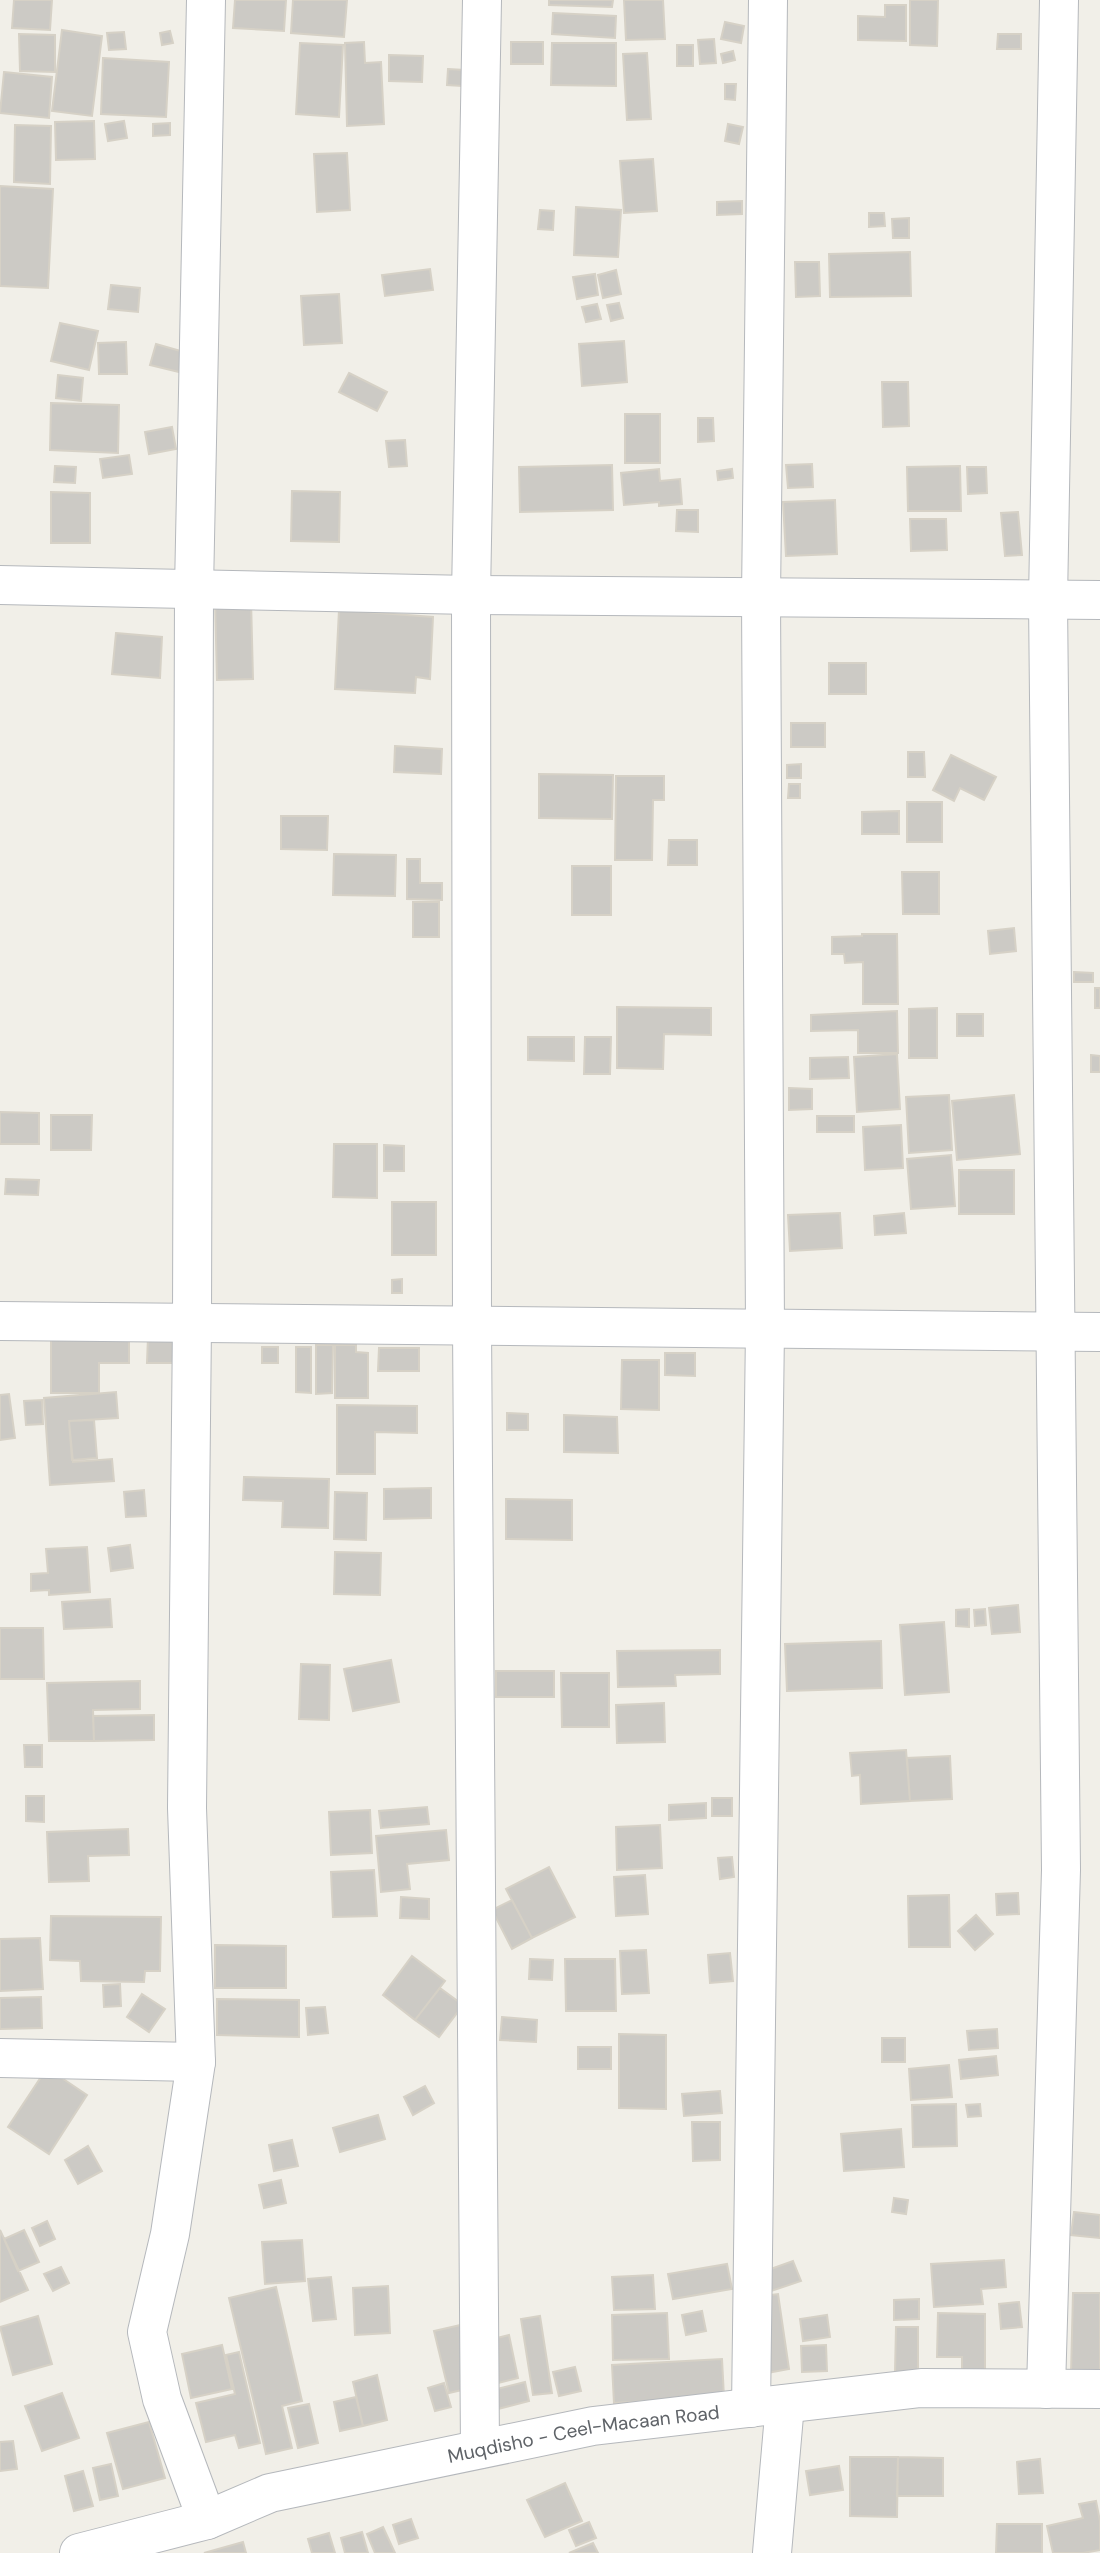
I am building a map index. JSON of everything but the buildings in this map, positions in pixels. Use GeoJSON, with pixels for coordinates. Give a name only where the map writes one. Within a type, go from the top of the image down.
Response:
{"type":"FeatureCollection","features":[{"type":"Feature","properties":{"kind":"street"},"geometry":{"type":"LineString","coordinates":[[206,0],[194,589],[192,1323],[187,1808],[196,2062],[170,2234],[147,2332],[162,2399],[208,2520]]}},
{"type":"Feature","properties":{"kind":"street"},"geometry":{"type":"LineString","coordinates":[[480,2449],[472,1326],[471,595],[482,0]]}},
{"type":"Feature","properties":{"kind":"street"},"geometry":{"type":"LineString","coordinates":[[768,0],[761,597],[768,2406],[772,2553]]}},
{"type":"Feature","properties":{"kind":"street"},"geometry":{"type":"LineString","coordinates":[[1046,2389],[1061,1870],[1048,600],[1059,0]]}},
{"type":"Feature","properties":{"kind":"street"},"geometry":{"type":"LineString","coordinates":[[0,585],[471,595],[1100,600]]}},
{"type":"Feature","properties":{"kind":"street"},"geometry":{"type":"LineString","coordinates":[[0,1321],[1100,1332]]}},
{"type":"Feature","properties":{"kind":"street"},"geometry":{"type":"LineString","coordinates":[[0,2058],[196,2062]]}},
{"type":"Feature","properties":{"kind":"street","name":"Muqdisho - Ceel-Macaan Road"},"geometry":{"type":"LineString","coordinates":[[79,2553],[208,2520],[270,2493],[593,2426],[921,2388],[1100,2389]]}}]}
